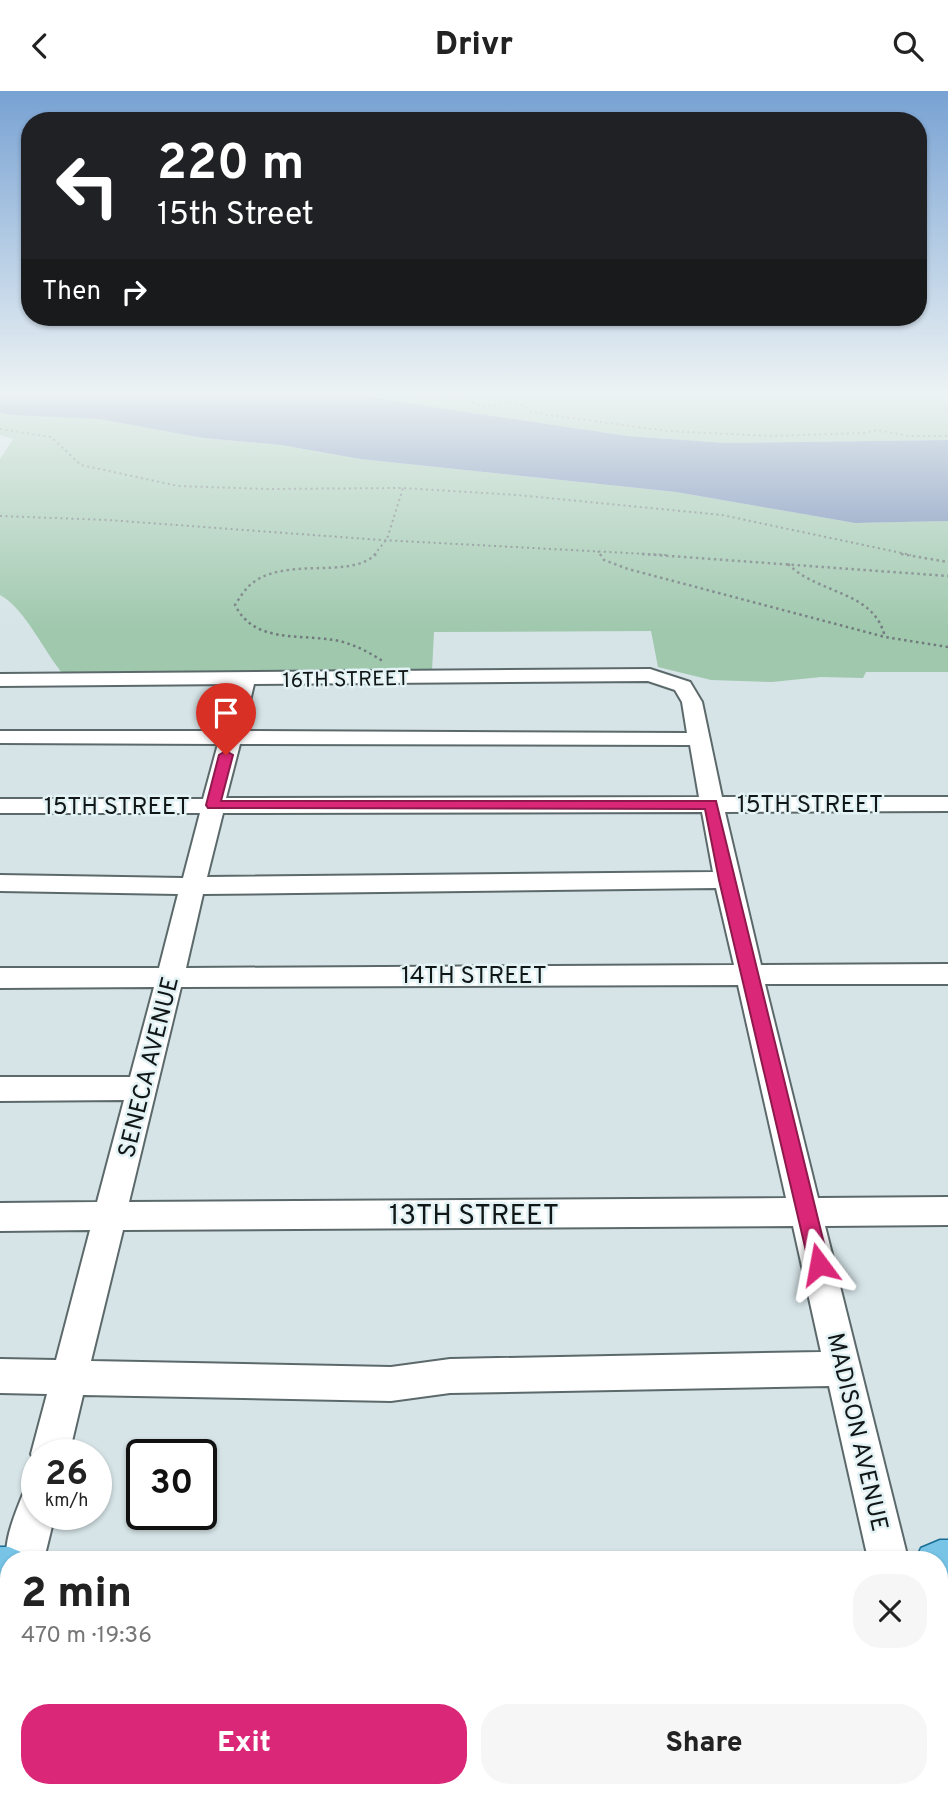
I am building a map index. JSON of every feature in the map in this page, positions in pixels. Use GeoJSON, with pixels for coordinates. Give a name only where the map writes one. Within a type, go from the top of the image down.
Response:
{"type":"FeatureCollection","features":[{"type":"Feature","properties":{"kind":"street","name":"16TH STREET"},"geometry":{"type":"LineString","coordinates":[[0,680],[650,675]]}},
{"type":"Feature","properties":{"kind":"street","name":"MADISON AVENUE"},"geometry":{"type":"LineString","coordinates":[[650,675],[671,680],[683,686],[690,694],[727,880],[886,1551]]}},
{"type":"Feature","properties":{"kind":"street","name":"SENECA AVENUE"},"geometry":{"type":"LineString","coordinates":[[54,1439],[245,680]]}},
{"type":"Feature","properties":{"kind":"street"},"geometry":{"type":"LineString","coordinates":[[0,737],[700,739]]}},
{"type":"Feature","properties":{"kind":"street","name":"15TH STREET"},"geometry":{"type":"LineString","coordinates":[[0,806],[948,804]]}},
{"type":"Feature","properties":{"kind":"street"},"geometry":{"type":"LineString","coordinates":[[0,883],[193,885],[727,880]]}},
{"type":"Feature","properties":{"kind":"street","name":"14TH STREET"},"geometry":{"type":"LineString","coordinates":[[0,978],[948,974]]}},
{"type":"Feature","properties":{"kind":"street"},"geometry":{"type":"LineString","coordinates":[[0,1089],[142,1087]]}},
{"type":"Feature","properties":{"kind":"street","name":"13TH STREET"},"geometry":{"type":"LineString","coordinates":[[0,1217],[948,1211]]}},
{"type":"Feature","properties":{"kind":"street"},"geometry":{"type":"LineString","coordinates":[[0,1376],[70,1375],[391,1384],[450,1376],[843,1369]]}},
{"type":"Feature","properties":{"kind":"street"},"geometry":{"type":"LineString","coordinates":[[26,1551],[31,1530]]}},
{"type":"Feature","properties":{"kind":"path"},"geometry":{"type":"LineString","coordinates":[[105,471],[162,484],[267,489],[403,488],[517,495],[743,518],[849,544],[948,562]]}},
{"type":"Feature","properties":{"kind":"path"},"geometry":{"type":"LineString","coordinates":[[388,666],[363,648],[337,641],[269,633],[252,628],[239,618],[235,605],[240,594],[252,581],[283,570],[344,565],[374,555],[383,547],[403,488]]}},
{"type":"Feature","properties":{"kind":"path"},"geometry":{"type":"LineString","coordinates":[[0,516],[242,528],[386,540],[598,551],[948,576]]}},
{"type":"Feature","properties":{"kind":"path"},"geometry":{"type":"LineString","coordinates":[[598,551],[604,560],[628,569],[885,637],[948,647]]}},
{"type":"Feature","properties":{"kind":"path"},"geometry":{"type":"LineString","coordinates":[[788,564],[793,572],[805,579],[876,612],[884,623],[885,637]]}},
{"type":"Feature","properties":{"kind":"green space"},"geometry":{"type":"Polygon","coordinates":[[[0,471],[471,471],[676,492],[855,523],[948,521],[948,672],[866,672],[863,678],[821,677],[772,682],[711,680],[658,667],[651,631],[434,632],[432,671],[63,674],[26,620],[0,595],[0,471]]]}},
{"type":"Feature","properties":{"kind":"water"},"geometry":{"type":"Polygon","coordinates":[[[471,471],[948,471],[948,521],[855,523],[676,492],[471,471]]]}},
{"type":"Feature","properties":{"kind":"route"},"geometry":{"type":"LineString","coordinates":[[226,755],[213,805],[711,804],[819,1264]]}}]}
